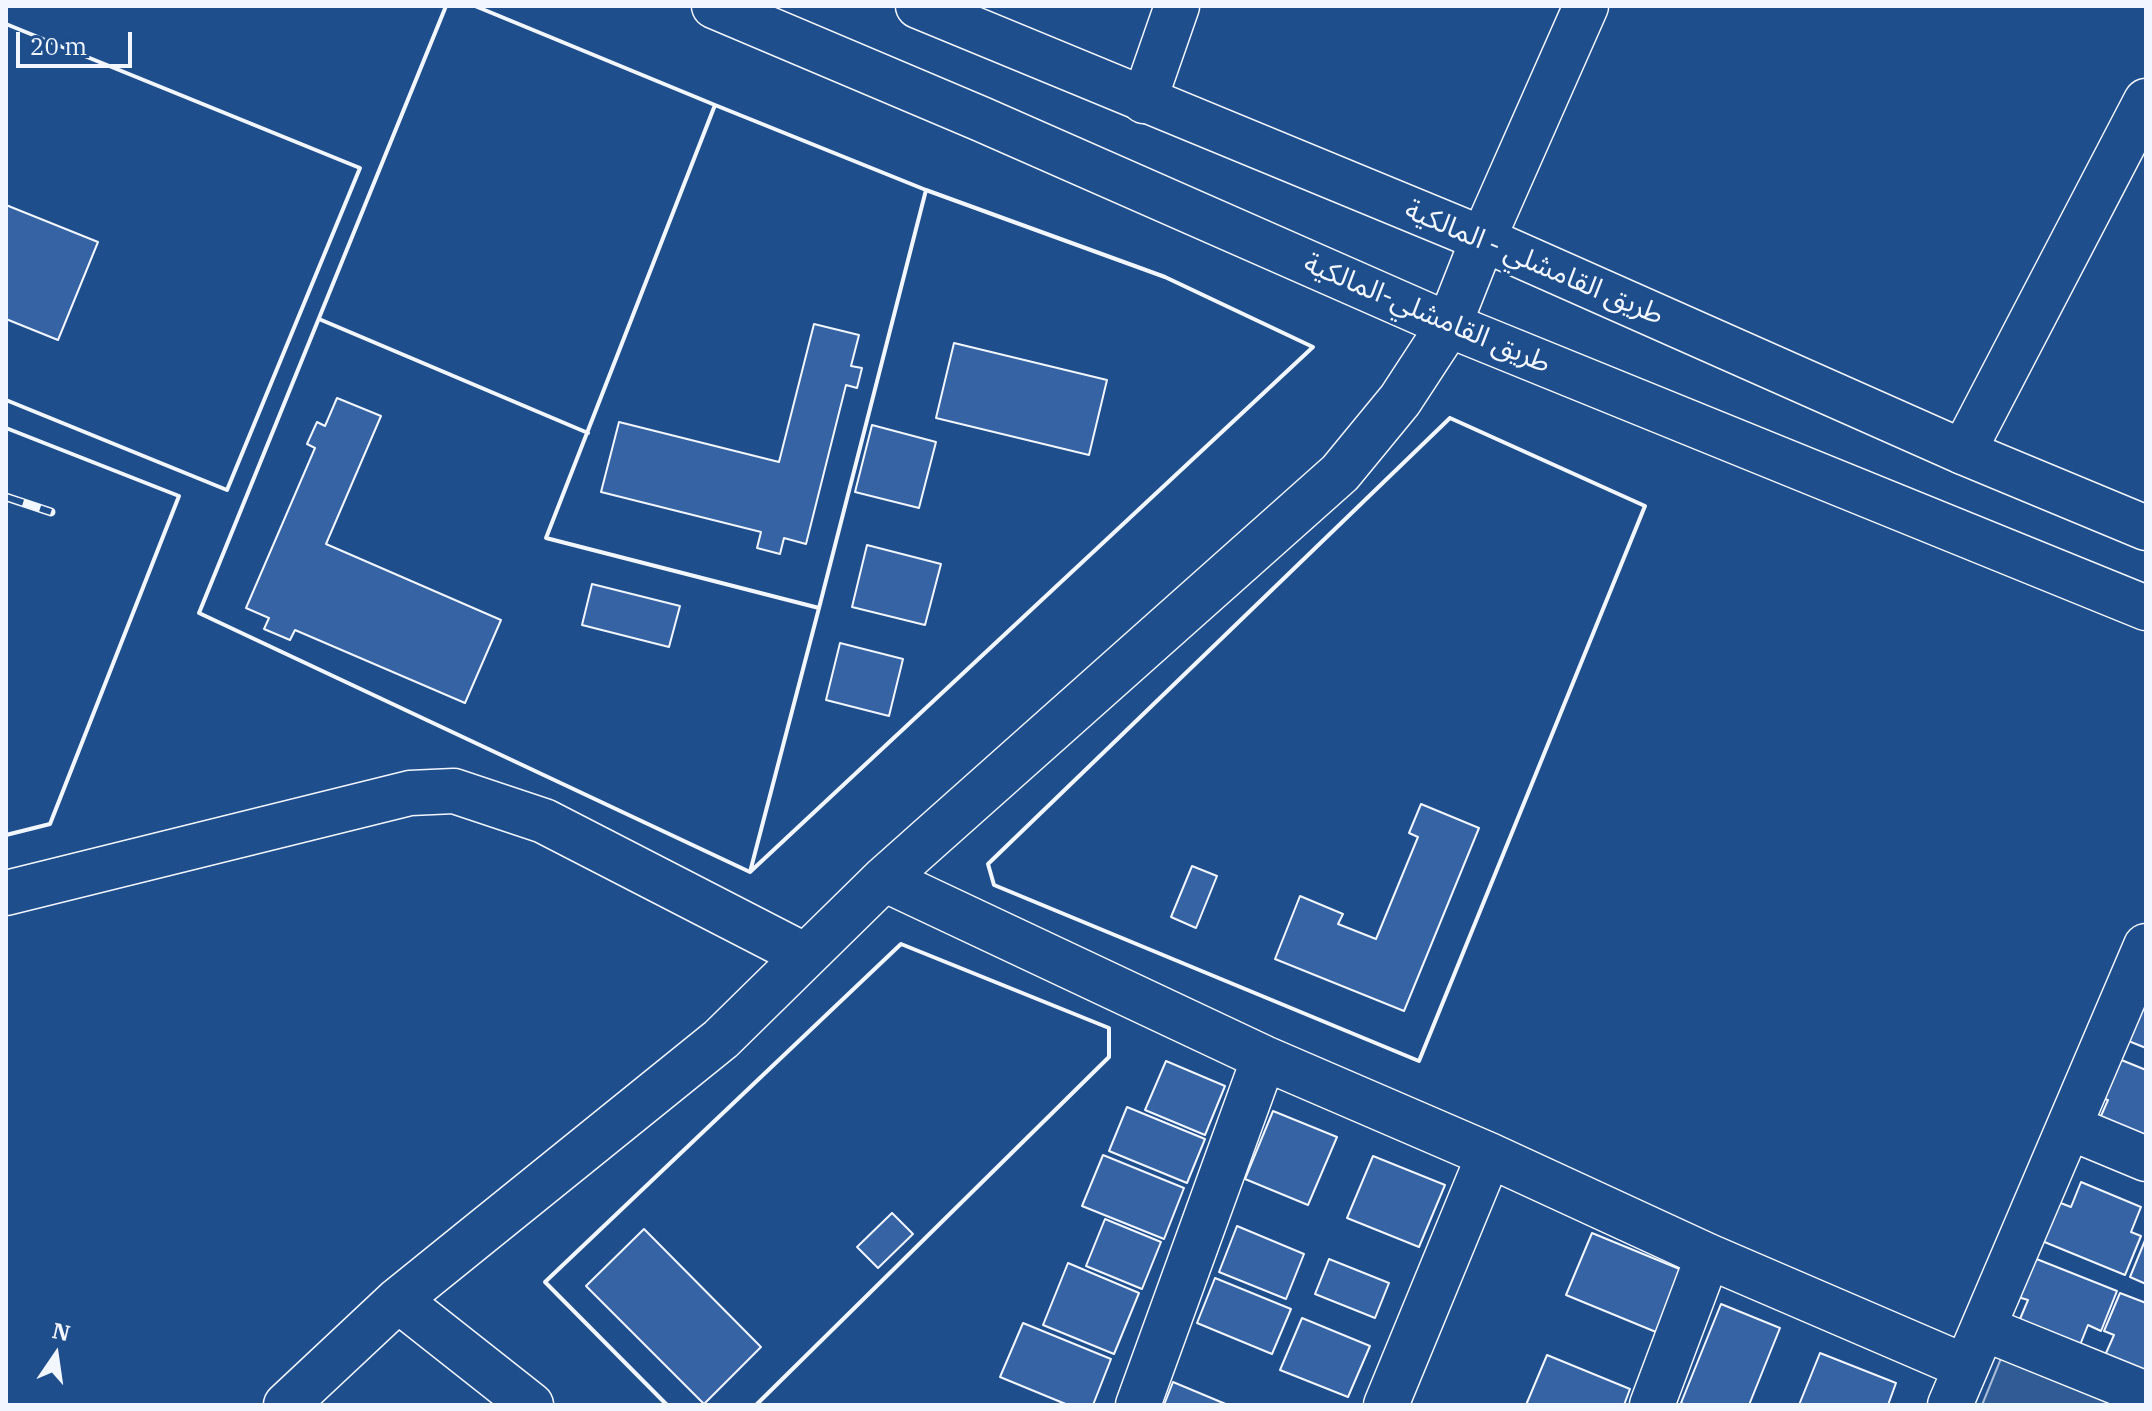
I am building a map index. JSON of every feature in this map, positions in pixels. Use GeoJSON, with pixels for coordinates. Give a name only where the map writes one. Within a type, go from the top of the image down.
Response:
{"type":"FeatureCollection","features":[{"type":"Feature","properties":{"kind":"main road","name":"طريق القامشلي-المالكية"},"geometry":{"type":"LineString","coordinates":[[714,6],[1449,325],[2146,608]]}},
{"type":"Feature","properties":{"kind":"main road","name":"طريق القامشلي - المالكية"},"geometry":{"type":"LineString","coordinates":[[918,6],[1483,239],[1963,452],[2146,528]]}},
{"type":"Feature","properties":{"kind":"main road"},"geometry":{"type":"LineString","coordinates":[[1144,101],[1177,6]]}},
{"type":"Feature","properties":{"kind":"main road"},"geometry":{"type":"LineString","coordinates":[[286,1405],[398,1300],[721,1039],[884,879],[1340,473],[1400,400],[1449,325],[1483,239],[1586,6]]}},
{"type":"Feature","properties":{"kind":"main road"},"geometry":{"type":"LineString","coordinates":[[1963,452],[2146,101]]}},
{"type":"Feature","properties":{"kind":"main road"},"geometry":{"type":"LineString","coordinates":[[6,893],[410,793],[454,791],[544,821],[804,955]]}},
{"type":"Feature","properties":{"kind":"main road"},"geometry":{"type":"LineString","coordinates":[[884,879],[1264,1058],[1489,1155],[1708,1256],[1967,1366],[2146,1394]]}},
{"type":"Feature","properties":{"kind":"main road"},"geometry":{"type":"LineString","coordinates":[[1967,1366],[2144,957]]}},
{"type":"Feature","properties":{"kind":"main road"},"geometry":{"type":"LineString","coordinates":[[1138,1405],[1264,1058]]}},
{"type":"Feature","properties":{"kind":"main road"},"geometry":{"type":"LineString","coordinates":[[2069,1127],[2146,1159]]}},
{"type":"Feature","properties":{"kind":"main road"},"geometry":{"type":"LineString","coordinates":[[1386,1405],[1489,1155]]}},
{"type":"Feature","properties":{"kind":"main road"},"geometry":{"type":"LineString","coordinates":[[1652,1405],[1708,1256]]}},
{"type":"Feature","properties":{"kind":"main road"},"geometry":{"type":"LineString","coordinates":[[398,1300],[531,1405]]}},
{"type":"Feature","properties":{"kind":"shaded area"},"geometry":{"type":"Polygon","coordinates":[[[2002,1356],[2122,1405],[1982,1405],[2002,1356]]]}},
{"type":"Feature","properties":{"kind":"building"},"geometry":{"type":"Polygon","coordinates":[[[6,205],[98,242],[58,340],[6,319],[6,205]]]}},
{"type":"Feature","properties":{"kind":"building"},"geometry":{"type":"Polygon","coordinates":[[[814,324],[859,335],[851,366],[862,368],[857,388],[846,385],[806,544],[784,538],[780,554],[757,548],[761,532],[601,492],[619,422],[779,462],[814,324]]]}},
{"type":"Feature","properties":{"kind":"building"},"geometry":{"type":"Polygon","coordinates":[[[954,343],[1107,380],[1089,455],[936,418],[954,343]]]}},
{"type":"Feature","properties":{"kind":"building"},"geometry":{"type":"Polygon","coordinates":[[[337,398],[381,416],[326,544],[501,620],[465,703],[295,630],[290,640],[264,629],[269,618],[246,608],[315,448],[307,444],[317,422],[325,426],[337,398]]]}},
{"type":"Feature","properties":{"kind":"building"},"geometry":{"type":"Polygon","coordinates":[[[872,425],[936,442],[919,508],[855,492],[872,425]]]}},
{"type":"Feature","properties":{"kind":"building"},"geometry":{"type":"Polygon","coordinates":[[[867,545],[941,564],[925,625],[852,607],[867,545]]]}},
{"type":"Feature","properties":{"kind":"building"},"geometry":{"type":"Polygon","coordinates":[[[592,584],[680,606],[669,647],[582,625],[592,584]]]}},
{"type":"Feature","properties":{"kind":"building"},"geometry":{"type":"Polygon","coordinates":[[[840,643],[903,659],[889,716],[826,700],[840,643]]]}},
{"type":"Feature","properties":{"kind":"building"},"geometry":{"type":"Polygon","coordinates":[[[1421,804],[1479,828],[1404,1011],[1275,959],[1300,896],[1343,914],[1338,924],[1376,939],[1418,837],[1409,833],[1421,804]]]}},
{"type":"Feature","properties":{"kind":"building"},"geometry":{"type":"Polygon","coordinates":[[[1192,866],[1217,876],[1196,928],[1171,917],[1192,866]]]}},
{"type":"Feature","properties":{"kind":"building"},"geometry":{"type":"Polygon","coordinates":[[[2137,1000],[2146,1003],[2146,1048],[2121,1038],[2137,1000]]]}},
{"type":"Feature","properties":{"kind":"building"},"geometry":{"type":"Polygon","coordinates":[[[2114,1057],[2146,1070],[2146,1145],[2097,1125],[2108,1100],[2098,1097],[2114,1057]]]}},
{"type":"Feature","properties":{"kind":"building"},"geometry":{"type":"Polygon","coordinates":[[[1166,1061],[1225,1086],[1205,1135],[1145,1110],[1166,1061]]]}},
{"type":"Feature","properties":{"kind":"building"},"geometry":{"type":"Polygon","coordinates":[[[1127,1107],[1205,1139],[1187,1183],[1109,1151],[1127,1107]]]}},
{"type":"Feature","properties":{"kind":"building"},"geometry":{"type":"Polygon","coordinates":[[[1273,1111],[1337,1137],[1308,1205],[1245,1179],[1273,1111]]]}},
{"type":"Feature","properties":{"kind":"building"},"geometry":{"type":"Polygon","coordinates":[[[1103,1155],[1184,1188],[1164,1239],[1082,1206],[1103,1155]]]}},
{"type":"Feature","properties":{"kind":"building"},"geometry":{"type":"Polygon","coordinates":[[[1373,1156],[1445,1185],[1419,1247],[1347,1218],[1373,1156]]]}},
{"type":"Feature","properties":{"kind":"building"},"geometry":{"type":"Polygon","coordinates":[[[2081,1182],[2141,1207],[2131,1232],[2141,1236],[2125,1275],[2042,1241],[2058,1202],[2071,1207],[2081,1182]]]}},
{"type":"Feature","properties":{"kind":"building"},"geometry":{"type":"Polygon","coordinates":[[[892,1213],[913,1234],[878,1268],[857,1247],[892,1213]]]}},
{"type":"Feature","properties":{"kind":"building"},"geometry":{"type":"Polygon","coordinates":[[[1105,1219],[1161,1242],[1142,1289],[1086,1266],[1105,1219]]]}},
{"type":"Feature","properties":{"kind":"building"},"geometry":{"type":"Polygon","coordinates":[[[1237,1226],[1304,1254],[1286,1299],[1219,1272],[1237,1226]]]}},
{"type":"Feature","properties":{"kind":"building"},"geometry":{"type":"Polygon","coordinates":[[[644,1229],[761,1347],[704,1404],[586,1286],[644,1229]]]}},
{"type":"Feature","properties":{"kind":"building"},"geometry":{"type":"Polygon","coordinates":[[[1592,1233],[1682,1270],[1656,1332],[1566,1295],[1592,1233]]]}},
{"type":"Feature","properties":{"kind":"building"},"geometry":{"type":"Polygon","coordinates":[[[2146,1238],[2146,1284],[2130,1277],[2146,1238]]]}},
{"type":"Feature","properties":{"kind":"building"},"geometry":{"type":"Polygon","coordinates":[[[2034,1258],[2117,1291],[2101,1331],[2088,1325],[2078,1350],[2017,1326],[2028,1300],[2018,1297],[2034,1258]]]}},
{"type":"Feature","properties":{"kind":"building"},"geometry":{"type":"Polygon","coordinates":[[[1329,1259],[1389,1283],[1375,1318],[1315,1294],[1329,1259]]]}},
{"type":"Feature","properties":{"kind":"building"},"geometry":{"type":"Polygon","coordinates":[[[1068,1263],[1139,1293],[1114,1354],[1043,1325],[1068,1263]]]}},
{"type":"Feature","properties":{"kind":"building"},"geometry":{"type":"Polygon","coordinates":[[[1215,1278],[1291,1309],[1272,1354],[1197,1323],[1215,1278]]]}},
{"type":"Feature","properties":{"kind":"building"},"geometry":{"type":"Polygon","coordinates":[[[2120,1293],[2146,1303],[2146,1378],[2103,1360],[2114,1335],[2104,1331],[2120,1293]]]}},
{"type":"Feature","properties":{"kind":"building"},"geometry":{"type":"Polygon","coordinates":[[[1721,1304],[1780,1328],[1749,1405],[1686,1405],[1681,1403],[1721,1304]]]}},
{"type":"Feature","properties":{"kind":"building"},"geometry":{"type":"Polygon","coordinates":[[[1302,1318],[1370,1346],[1348,1397],[1280,1370],[1302,1318]]]}},
{"type":"Feature","properties":{"kind":"building"},"geometry":{"type":"Polygon","coordinates":[[[1023,1323],[1111,1359],[1093,1405],[1068,1405],[1000,1377],[1023,1323]]]}},
{"type":"Feature","properties":{"kind":"building"},"geometry":{"type":"Polygon","coordinates":[[[1820,1353],[1896,1383],[1888,1405],[1799,1405],[1820,1353]]]}},
{"type":"Feature","properties":{"kind":"building"},"geometry":{"type":"Polygon","coordinates":[[[1547,1355],[1630,1389],[1624,1405],[1526,1405],[1547,1355]]]}},
{"type":"Feature","properties":{"kind":"building"},"geometry":{"type":"Polygon","coordinates":[[[1173,1382],[1228,1405],[1164,1405],[1173,1382]]]}},
{"type":"Feature","properties":{"kind":"railway"},"geometry":{"type":"LineString","coordinates":[[6,497],[51,512]]}},
{"type":"Feature","properties":{"kind":"wall"},"geometry":{"type":"LineString","coordinates":[[446,6],[199,613],[750,872],[819,608],[926,190],[715,105],[546,538],[819,608]]}},
{"type":"Feature","properties":{"kind":"wall"},"geometry":{"type":"LineString","coordinates":[[475,6],[715,105]]}},
{"type":"Feature","properties":{"kind":"wall"},"geometry":{"type":"LineString","coordinates":[[6,24],[360,168],[227,490],[6,400]]}},
{"type":"Feature","properties":{"kind":"wall"},"geometry":{"type":"LineString","coordinates":[[750,872],[1313,347],[1165,277],[926,190]]}},
{"type":"Feature","properties":{"kind":"wall"},"geometry":{"type":"LineString","coordinates":[[319,319],[588,433]]}},
{"type":"Feature","properties":{"kind":"wall"},"geometry":{"type":"LineString","coordinates":[[1450,418],[1645,506],[1419,1061],[994,885],[988,864],[1450,418]]}},
{"type":"Feature","properties":{"kind":"wall"},"geometry":{"type":"LineString","coordinates":[[6,428],[179,496],[50,824],[6,835]]}},
{"type":"Feature","properties":{"kind":"wall"},"geometry":{"type":"LineString","coordinates":[[667,1405],[545,1282],[901,944],[1109,1028],[1109,1057],[756,1405]]}}]}
